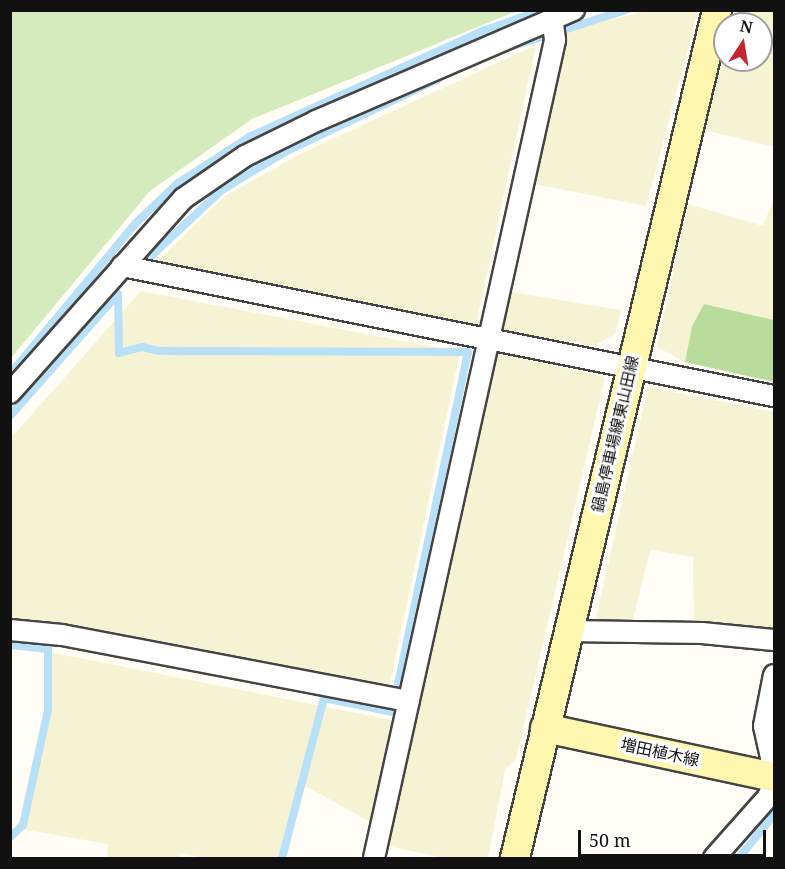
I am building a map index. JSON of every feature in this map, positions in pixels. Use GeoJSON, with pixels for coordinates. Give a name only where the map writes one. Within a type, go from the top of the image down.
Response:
{"type":"FeatureCollection","features":[{"type":"Feature","properties":{"kind":"main road","name":"鍋島停車場線東山田線"},"geometry":{"type":"LineString","coordinates":[[515,858],[717,10]]}},
{"type":"Feature","properties":{"kind":"main road","name":"増田植木線"},"geometry":{"type":"LineString","coordinates":[[545,728],[774,777]]}},
{"type":"Feature","properties":{"kind":"street"},"geometry":{"type":"LineString","coordinates":[[10,393],[184,198],[245,156],[554,28],[574,10]]}},
{"type":"Feature","properties":{"kind":"street"},"geometry":{"type":"LineString","coordinates":[[374,858],[554,28]]}},
{"type":"Feature","properties":{"kind":"street"},"geometry":{"type":"LineString","coordinates":[[122,266],[774,396]]}},
{"type":"Feature","properties":{"kind":"street"},"geometry":{"type":"LineString","coordinates":[[10,630],[62,635],[409,701]]}},
{"type":"Feature","properties":{"kind":"street"},"geometry":{"type":"LineString","coordinates":[[568,631],[702,633],[774,640]]}},
{"type":"Feature","properties":{"kind":"street"},"geometry":{"type":"LineString","coordinates":[[774,675],[764,726],[774,771]]}},
{"type":"Feature","properties":{"kind":"street"},"geometry":{"type":"LineString","coordinates":[[714,858],[768,797],[774,782]]}},
{"type":"Feature","properties":{"kind":"shaded area"},"geometry":{"type":"Polygon","coordinates":[[[647,11],[698,11],[646,206],[529,183],[563,31],[647,11]]]}},
{"type":"Feature","properties":{"kind":"shaded area"},"geometry":{"type":"Polygon","coordinates":[[[774,11],[774,147],[704,130],[721,72],[773,72],[773,12],[738,12],[774,11]]]}},
{"type":"Feature","properties":{"kind":"shaded area"},"geometry":{"type":"Polygon","coordinates":[[[536,45],[476,325],[153,266],[225,196],[300,154],[536,45]]]}},
{"type":"Feature","properties":{"kind":"shaded area"},"geometry":{"type":"Polygon","coordinates":[[[774,198],[774,320],[704,304],[692,326],[685,362],[657,347],[688,204],[763,226],[774,198]]]}},
{"type":"Feature","properties":{"kind":"shaded area"},"geometry":{"type":"Polygon","coordinates":[[[141,291],[460,352],[389,688],[11,617],[11,438],[141,291]]]}},
{"type":"Feature","properties":{"kind":"shaded area"},"geometry":{"type":"Polygon","coordinates":[[[506,291],[621,310],[615,334],[592,346],[497,329],[506,291]]]}},
{"type":"Feature","properties":{"kind":"shaded area"},"geometry":{"type":"Polygon","coordinates":[[[493,352],[605,377],[516,759],[505,770],[488,858],[445,858],[387,846],[493,352]]]}},
{"type":"Feature","properties":{"kind":"shaded area"},"geometry":{"type":"Polygon","coordinates":[[[648,387],[774,412],[774,631],[694,621],[693,557],[650,550],[633,620],[595,623],[648,387]]]}},
{"type":"Feature","properties":{"kind":"shaded area"},"geometry":{"type":"Polygon","coordinates":[[[44,651],[392,720],[372,823],[298,782],[278,858],[204,858],[181,853],[179,858],[107,858],[108,844],[21,829],[47,708],[44,651]]]}},
{"type":"Feature","properties":{"kind":"green space"},"geometry":{"type":"Polygon","coordinates":[[[11,10],[517,11],[252,119],[150,191],[11,358],[11,10]]]}},
{"type":"Feature","properties":{"kind":"green space"},"geometry":{"type":"Polygon","coordinates":[[[704,304],[774,320],[774,382],[685,362],[692,326],[704,304]]]}},
{"type":"Feature","properties":{"kind":"waterway"},"geometry":{"type":"LineString","coordinates":[[10,374],[136,223],[178,183],[249,137],[485,30],[543,10]]}},
{"type":"Feature","properties":{"kind":"waterway"},"geometry":{"type":"LineString","coordinates":[[510,47],[626,10]]}},
{"type":"Feature","properties":{"kind":"waterway"},"geometry":{"type":"LineString","coordinates":[[149,258],[222,190],[283,153],[438,79]]}},
{"type":"Feature","properties":{"kind":"waterway"},"geometry":{"type":"LineString","coordinates":[[118,294],[119,353],[142,347],[159,351],[468,352],[398,684]]}},
{"type":"Feature","properties":{"kind":"waterway"},"geometry":{"type":"LineString","coordinates":[[10,416],[118,294]]}},
{"type":"Feature","properties":{"kind":"waterway"},"geometry":{"type":"LineString","coordinates":[[10,645],[48,649],[48,710],[23,825],[10,837]]}},
{"type":"Feature","properties":{"kind":"waterway"},"geometry":{"type":"LineString","coordinates":[[282,858],[324,698],[392,712]]}},
{"type":"Feature","properties":{"kind":"waterway"},"geometry":{"type":"LineString","coordinates":[[739,858],[774,815]]}}]}
